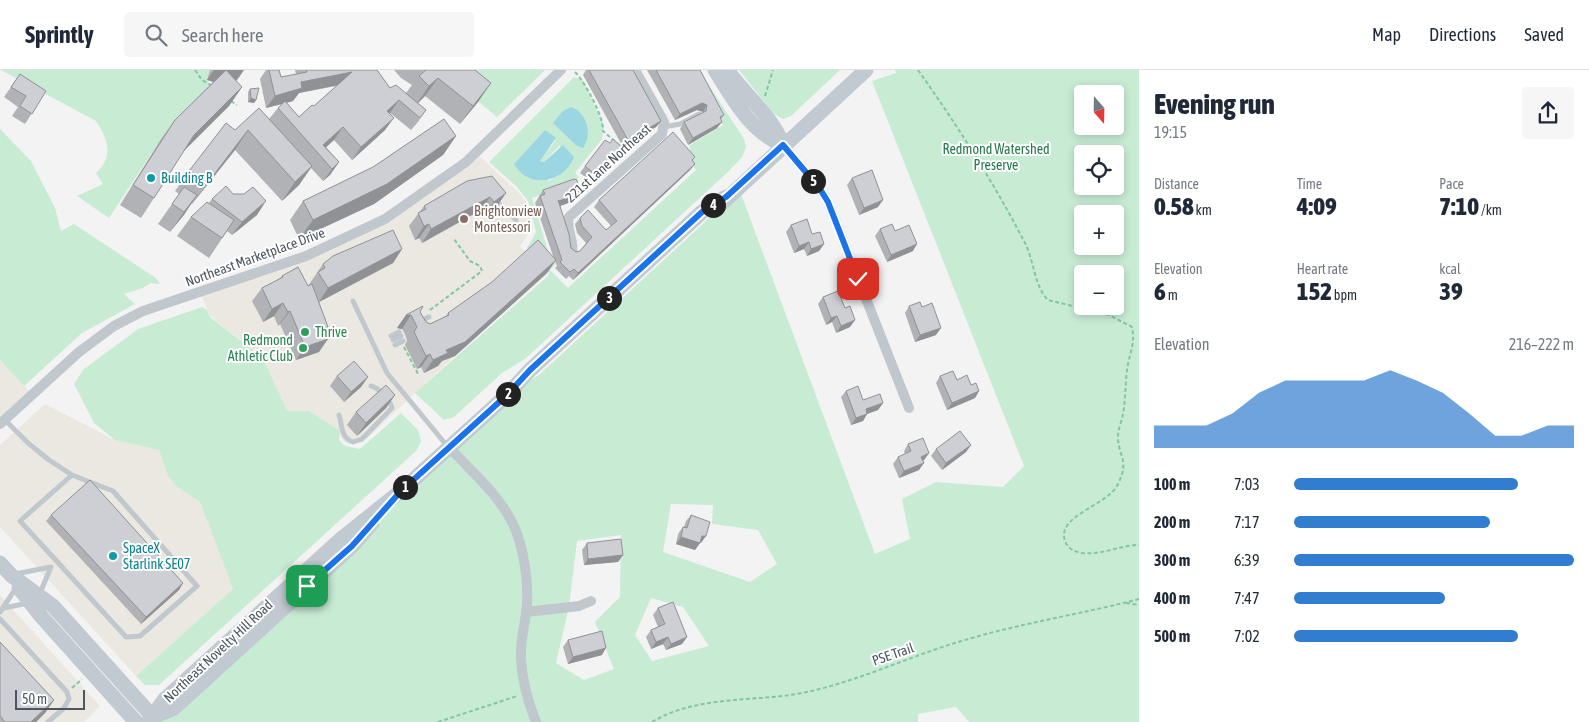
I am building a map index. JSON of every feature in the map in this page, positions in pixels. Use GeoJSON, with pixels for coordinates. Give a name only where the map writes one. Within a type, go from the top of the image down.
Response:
{"type":"FeatureCollection","features":[{"type":"Feature","properties":{"kind":"main road"},"geometry":{"type":"LineString","coordinates":[[715,70],[742,112],[766,138],[783,145]]}},
{"type":"Feature","properties":{"kind":"main road"},"geometry":{"type":"LineString","coordinates":[[726,70],[776,128],[783,145]]}},
{"type":"Feature","properties":{"kind":"main road","name":"Northeast Novelty Hill Road"},"geometry":{"type":"LineString","coordinates":[[150,720],[164,699],[341,539],[401,491],[507,395],[530,370],[702,212],[726,197],[866,70]]}},
{"type":"Feature","properties":{"kind":"main road"},"geometry":{"type":"LineString","coordinates":[[10,575],[34,599],[136,722]]}},
{"type":"Feature","properties":{"kind":"main road"},"geometry":{"type":"LineString","coordinates":[[34,599],[53,606],[150,720]]}},
{"type":"Feature","properties":{"kind":"street","name":"Northeast Marketplace Drive"},"geometry":{"type":"LineString","coordinates":[[3,422],[87,346],[114,326],[143,311],[306,256],[385,219],[466,162],[561,70]]}},
{"type":"Feature","properties":{"kind":"street","name":"221st Lane Northeast"},"geometry":{"type":"LineString","coordinates":[[572,252],[574,244],[568,228],[569,218],[662,134],[664,122],[635,70]]}},
{"type":"Feature","properties":{"kind":"street"},"geometry":{"type":"LineString","coordinates":[[783,145],[820,189],[828,202],[909,408]]}},
{"type":"Feature","properties":{"kind":"street"},"geometry":{"type":"LineString","coordinates":[[449,447],[497,500],[511,520],[524,558],[526,612],[521,658],[526,693],[536,722]]}},
{"type":"Feature","properties":{"kind":"street"},"geometry":{"type":"LineString","coordinates":[[526,612],[579,606],[591,601]]}},
{"type":"Feature","properties":{"kind":"lane"},"geometry":{"type":"LineString","coordinates":[[664,127],[680,124],[699,114]]}},
{"type":"Feature","properties":{"kind":"lane"},"geometry":{"type":"LineString","coordinates":[[489,192],[516,220]]}},
{"type":"Feature","properties":{"kind":"lane"},"geometry":{"type":"LineString","coordinates":[[353,301],[387,373],[449,447]]}},
{"type":"Feature","properties":{"kind":"lane"},"geometry":{"type":"LineString","coordinates":[[416,326],[429,317]]}},
{"type":"Feature","properties":{"kind":"lane"},"geometry":{"type":"LineString","coordinates":[[401,338],[393,340],[401,338]]}},
{"type":"Feature","properties":{"kind":"lane"},"geometry":{"type":"LineString","coordinates":[[339,415],[342,433],[348,440],[353,442],[366,435],[392,408],[391,404],[376,387],[371,386]]}},
{"type":"Feature","properties":{"kind":"lane"},"geometry":{"type":"LineString","coordinates":[[3,422],[72,475],[113,491],[197,586],[140,636],[126,637],[20,521],[72,475]]}},
{"type":"Feature","properties":{"kind":"lane"},"geometry":{"type":"LineString","coordinates":[[2,610],[10,575],[36,572],[51,567],[57,562]]}},
{"type":"Feature","properties":{"kind":"lane"},"geometry":{"type":"LineString","coordinates":[[2,610],[34,599],[51,567]]}},
{"type":"Feature","properties":{"kind":"lane"},"geometry":{"type":"LineString","coordinates":[[0,619],[67,692],[70,699],[64,708],[48,722]]}},
{"type":"Feature","properties":{"kind":"path"},"geometry":{"type":"LineString","coordinates":[[195,70],[202,80],[212,86]]}},
{"type":"Feature","properties":{"kind":"path"},"geometry":{"type":"LineString","coordinates":[[761,100],[767,95],[773,70]]}},
{"type":"Feature","properties":{"kind":"path"},"geometry":{"type":"LineString","coordinates":[[918,70],[947,111],[1005,206],[1030,253],[1042,294],[1048,300],[1108,315],[1132,327],[1133,350],[1128,364],[1123,414],[1118,435],[1124,469],[1117,486],[1104,500],[1071,519],[1066,525],[1064,533],[1067,546],[1072,550],[1082,553],[1108,552],[1127,545],[1139,545]]}},
{"type":"Feature","properties":{"kind":"path"},"geometry":{"type":"LineString","coordinates":[[575,72],[587,86],[603,122],[603,131],[634,159]]}},
{"type":"Feature","properties":{"kind":"path"},"geometry":{"type":"LineString","coordinates":[[230,100],[237,105]]}},
{"type":"Feature","properties":{"kind":"path"},"geometry":{"type":"LineString","coordinates":[[429,317],[482,271],[480,266],[470,261],[454,239]]}},
{"type":"Feature","properties":{"kind":"path"},"geometry":{"type":"LineString","coordinates":[[401,338],[418,374]]}},
{"type":"Feature","properties":{"kind":"path","name":"PSE Trail"},"geometry":{"type":"LineString","coordinates":[[652,722],[678,710],[699,705],[808,692],[955,643],[1076,612],[1139,599]]}},
{"type":"Feature","properties":{"kind":"path"},"geometry":{"type":"LineString","coordinates":[[1124,603],[1139,605]]}},
{"type":"Feature","properties":{"kind":"path"},"geometry":{"type":"LineString","coordinates":[[67,692],[83,678]]}},
{"type":"Feature","properties":{"kind":"path"},"geometry":{"type":"LineString","coordinates":[[438,722],[526,693]]}},
{"type":"Feature","properties":{"kind":"shaded area"},"geometry":{"type":"Polygon","coordinates":[[[476,153],[520,194],[526,202],[533,228],[520,246],[546,275],[445,365],[363,442],[350,444],[345,442],[341,437],[340,431],[309,412],[286,411],[262,357],[210,316],[200,292],[357,234],[476,153]]]}},
{"type":"Feature","properties":{"kind":"shaded area"},"geometry":{"type":"Polygon","coordinates":[[[0,360],[33,395],[0,424],[0,360]]]}},
{"type":"Feature","properties":{"kind":"shaded area"},"geometry":{"type":"Polygon","coordinates":[[[45,404],[115,440],[159,450],[168,476],[177,487],[200,502],[233,589],[136,676],[0,527],[0,445],[45,404]]]}},
{"type":"Feature","properties":{"kind":"shaded area"},"geometry":{"type":"Polygon","coordinates":[[[0,595],[100,706],[84,722],[0,722],[0,595]]]}},
{"type":"Feature","properties":{"kind":"green space"},"geometry":{"type":"Polygon","coordinates":[[[1,70],[210,70],[207,80],[212,90],[161,139],[109,218],[77,196],[103,184],[96,173],[105,161],[107,148],[104,134],[96,121],[1,70]]]}},
{"type":"Feature","properties":{"kind":"green space"},"geometry":{"type":"Polygon","coordinates":[[[440,70],[545,70],[497,117],[440,70]]]}},
{"type":"Feature","properties":{"kind":"green space"},"geometry":{"type":"Polygon","coordinates":[[[692,70],[699,70],[744,139],[746,147],[742,157],[525,359],[502,373],[454,417],[444,420],[415,393],[548,276],[549,273],[527,248],[536,232],[528,201],[516,186],[489,162],[574,77],[583,80],[604,126],[602,139],[575,173],[579,177],[573,184],[532,198],[549,254],[558,262],[550,270],[568,288],[696,170],[685,156],[690,150],[690,145],[723,125],[692,70]],[[545,130],[514,164],[549,181],[561,174],[560,145],[544,162],[540,161],[556,140],[545,130]]]}},
{"type":"Feature","properties":{"kind":"green space"},"geometry":{"type":"Polygon","coordinates":[[[739,70],[840,70],[791,116],[783,119],[774,114],[739,70]]]}},
{"type":"Feature","properties":{"kind":"green space","name":"Redmond Watershed Preserve"},"geometry":{"type":"Polygon","coordinates":[[[895,70],[1139,70],[1139,722],[969,722],[956,707],[918,714],[918,722],[148,722],[507,395],[539,375],[705,222],[738,186],[875,554],[910,539],[902,499],[936,482],[1003,487],[1024,466],[872,81],[896,73],[895,70]],[[671,504],[663,552],[750,582],[777,564],[758,530],[712,524],[713,505],[671,504]],[[621,535],[577,541],[569,607],[556,663],[584,680],[614,669],[595,622],[620,597],[621,535]],[[651,598],[635,635],[652,661],[709,646],[683,607],[651,598]]]}},
{"type":"Feature","properties":{"kind":"green space"},"geometry":{"type":"Polygon","coordinates":[[[0,129],[31,161],[55,208],[61,231],[74,224],[156,278],[160,284],[151,283],[143,288],[124,294],[135,304],[82,333],[24,386],[0,360],[0,129]]]}},
{"type":"Feature","properties":{"kind":"green space"},"geometry":{"type":"Polygon","coordinates":[[[202,307],[207,310],[210,317],[262,357],[287,411],[309,411],[340,431],[339,440],[345,446],[360,449],[401,413],[418,430],[421,441],[417,450],[159,685],[145,685],[136,676],[233,589],[200,502],[177,487],[168,476],[159,450],[115,440],[94,423],[74,384],[84,369],[138,329],[202,307]]]}},
{"type":"Feature","properties":{"kind":"water"},"geometry":{"type":"Polygon","coordinates":[[[571,107],[581,114],[587,124],[588,137],[583,148],[577,146],[553,123],[563,111],[571,107]]]}},
{"type":"Feature","properties":{"kind":"water"},"geometry":{"type":"Polygon","coordinates":[[[545,130],[556,138],[540,161],[544,162],[563,145],[574,157],[563,173],[555,177],[546,180],[528,178],[514,164],[545,130]]]}},
{"type":"Feature","properties":{"kind":"building"},"geometry":{"type":"Polygon","coordinates":[[[226,70],[242,87],[194,135],[154,198],[133,185],[175,120],[226,70]]]}},
{"type":"Feature","properties":{"kind":"building"},"geometry":{"type":"Polygon","coordinates":[[[269,70],[279,70],[281,77],[307,72],[306,70],[377,70],[390,88],[396,85],[426,110],[420,118],[399,100],[387,111],[394,118],[361,147],[343,127],[323,145],[339,162],[332,169],[278,108],[285,101],[299,117],[352,72],[301,82],[302,88],[275,96],[269,70]]]}},
{"type":"Feature","properties":{"kind":"building"},"geometry":{"type":"Polygon","coordinates":[[[426,70],[475,70],[491,83],[473,106],[438,78],[429,86],[419,76],[426,70]]]}},
{"type":"Feature","properties":{"kind":"building"},"geometry":{"type":"Polygon","coordinates":[[[589,70],[633,70],[661,121],[628,140],[589,70]]]}},
{"type":"Feature","properties":{"kind":"building"},"geometry":{"type":"Polygon","coordinates":[[[656,70],[700,70],[724,115],[720,117],[722,122],[693,138],[684,122],[706,111],[707,105],[702,103],[680,114],[656,70]]]}},
{"type":"Feature","properties":{"kind":"building"},"geometry":{"type":"Polygon","coordinates":[[[20,74],[46,91],[32,114],[20,106],[26,96],[11,87],[20,74]]]}},
{"type":"Feature","properties":{"kind":"building"},"geometry":{"type":"Polygon","coordinates":[[[259,88],[256,100],[251,98],[250,89],[259,88]]]}},
{"type":"Feature","properties":{"kind":"building"},"geometry":{"type":"Polygon","coordinates":[[[259,108],[312,166],[295,182],[248,130],[206,185],[189,171],[226,123],[235,130],[259,108]]]}},
{"type":"Feature","properties":{"kind":"building"},"geometry":{"type":"Polygon","coordinates":[[[444,119],[456,136],[387,184],[313,220],[303,201],[373,167],[444,119]]]}},
{"type":"Feature","properties":{"kind":"building"},"geometry":{"type":"Polygon","coordinates":[[[673,132],[695,157],[692,160],[695,164],[578,273],[574,269],[570,272],[560,262],[562,260],[540,196],[545,194],[543,190],[574,179],[577,180],[579,194],[558,200],[569,234],[571,248],[576,252],[580,251],[592,237],[582,226],[580,218],[588,210],[606,230],[617,221],[599,200],[673,132]]]}},
{"type":"Feature","properties":{"kind":"building"},"geometry":{"type":"Polygon","coordinates":[[[613,139],[624,149],[618,157],[614,154],[597,176],[585,166],[605,140],[610,143],[613,139]]]}},
{"type":"Feature","properties":{"kind":"building"},"geometry":{"type":"Polygon","coordinates":[[[872,170],[883,200],[864,208],[852,178],[872,170]]]}},
{"type":"Feature","properties":{"kind":"building"},"geometry":{"type":"Polygon","coordinates":[[[492,176],[506,193],[494,202],[490,197],[431,229],[429,224],[424,226],[418,213],[426,209],[424,206],[467,181],[492,176]]]}},
{"type":"Feature","properties":{"kind":"building"},"geometry":{"type":"Polygon","coordinates":[[[226,186],[233,194],[244,194],[253,187],[266,201],[242,222],[212,199],[226,186]]]}},
{"type":"Feature","properties":{"kind":"building"},"geometry":{"type":"Polygon","coordinates":[[[184,187],[197,195],[184,212],[172,204],[184,187]]]}},
{"type":"Feature","properties":{"kind":"building"},"geometry":{"type":"Polygon","coordinates":[[[207,202],[234,220],[222,238],[191,217],[207,202]]]}},
{"type":"Feature","properties":{"kind":"building"},"geometry":{"type":"Polygon","coordinates":[[[807,219],[812,234],[820,232],[824,244],[811,249],[809,242],[799,246],[791,225],[807,219]]]}},
{"type":"Feature","properties":{"kind":"building"},"geometry":{"type":"Polygon","coordinates":[[[892,224],[895,231],[909,225],[917,244],[891,255],[880,229],[892,224]]]}},
{"type":"Feature","properties":{"kind":"building"},"geometry":{"type":"Polygon","coordinates":[[[393,230],[402,249],[328,288],[318,272],[325,268],[323,264],[333,256],[393,230]]]}},
{"type":"Feature","properties":{"kind":"building"},"geometry":{"type":"Polygon","coordinates":[[[538,240],[556,260],[465,342],[446,350],[448,353],[433,360],[430,354],[426,356],[414,332],[417,327],[411,315],[406,315],[423,306],[420,312],[426,322],[430,324],[449,315],[448,313],[492,282],[538,240]]]}},
{"type":"Feature","properties":{"kind":"building"},"geometry":{"type":"Polygon","coordinates":[[[298,267],[308,286],[312,284],[328,327],[324,328],[328,339],[305,347],[290,311],[288,312],[283,303],[272,309],[262,288],[298,267]]]}},
{"type":"Feature","properties":{"kind":"building"},"geometry":{"type":"Polygon","coordinates":[[[838,291],[845,308],[850,306],[855,320],[841,326],[837,316],[831,318],[823,297],[838,291]]]}},
{"type":"Feature","properties":{"kind":"building"},"geometry":{"type":"Polygon","coordinates":[[[920,302],[922,307],[932,303],[941,328],[920,335],[909,306],[920,302]]]}},
{"type":"Feature","properties":{"kind":"building"},"geometry":{"type":"Polygon","coordinates":[[[354,361],[368,377],[351,392],[337,376],[354,361]]]}},
{"type":"Feature","properties":{"kind":"building"},"geometry":{"type":"Polygon","coordinates":[[[953,371],[957,380],[967,375],[971,385],[976,383],[979,391],[952,403],[940,376],[953,371]]]}},
{"type":"Feature","properties":{"kind":"building"},"geometry":{"type":"Polygon","coordinates":[[[386,385],[395,395],[366,423],[356,412],[386,385]]]}},
{"type":"Feature","properties":{"kind":"building"},"geometry":{"type":"Polygon","coordinates":[[[858,386],[863,400],[880,394],[883,403],[866,409],[867,414],[856,418],[846,391],[858,386]]]}},
{"type":"Feature","properties":{"kind":"building"},"geometry":{"type":"Polygon","coordinates":[[[960,431],[971,445],[946,463],[936,449],[960,431]]]}},
{"type":"Feature","properties":{"kind":"building"},"geometry":{"type":"Polygon","coordinates":[[[923,438],[929,453],[921,457],[924,463],[904,471],[898,457],[911,451],[908,444],[923,438]]]}},
{"type":"Feature","properties":{"kind":"building","name":"SpaceX Starlink SE07"},"geometry":{"type":"Polygon","coordinates":[[[90,480],[183,583],[146,617],[51,515],[90,480]]]}},
{"type":"Feature","properties":{"kind":"building"},"geometry":{"type":"Polygon","coordinates":[[[691,515],[710,522],[706,536],[702,536],[700,543],[681,537],[683,527],[687,528],[691,515]]]}},
{"type":"Feature","properties":{"kind":"building"},"geometry":{"type":"Polygon","coordinates":[[[621,539],[623,555],[588,559],[587,543],[621,539]]]}},
{"type":"Feature","properties":{"kind":"building"},"geometry":{"type":"Polygon","coordinates":[[[673,602],[687,637],[671,644],[668,637],[656,642],[651,630],[665,624],[658,608],[673,602]]]}},
{"type":"Feature","properties":{"kind":"building"},"geometry":{"type":"Polygon","coordinates":[[[602,631],[606,648],[573,657],[568,640],[602,631]]]}},
{"type":"Feature","properties":{"kind":"building"},"geometry":{"type":"Polygon","coordinates":[[[0,642],[54,700],[31,722],[5,722],[0,716],[0,642]]]}},
{"type":"Feature","properties":{"kind":"place","name":"Building B"},"geometry":{"type":"Point","coordinates":[151,178]}},
{"type":"Feature","properties":{"kind":"place","name":"Brightonview Montessori"},"geometry":{"type":"Point","coordinates":[464,219]}},
{"type":"Feature","properties":{"kind":"place","name":"Thrive"},"geometry":{"type":"Point","coordinates":[305,332]}},
{"type":"Feature","properties":{"kind":"place","name":"Redmond Athletic Club"},"geometry":{"type":"Point","coordinates":[303,348]}},
{"type":"Feature","properties":{"kind":"place","name":"SpaceX Starlink SE07"},"geometry":{"type":"Point","coordinates":[113,556]}},
{"type":"Feature","properties":{"kind":"route"},"geometry":{"type":"LineString","coordinates":[[307,586],[352,546],[401,491],[507,395],[530,370],[702,212],[726,197],[783,145],[820,189],[828,202],[858,279]]}}]}
